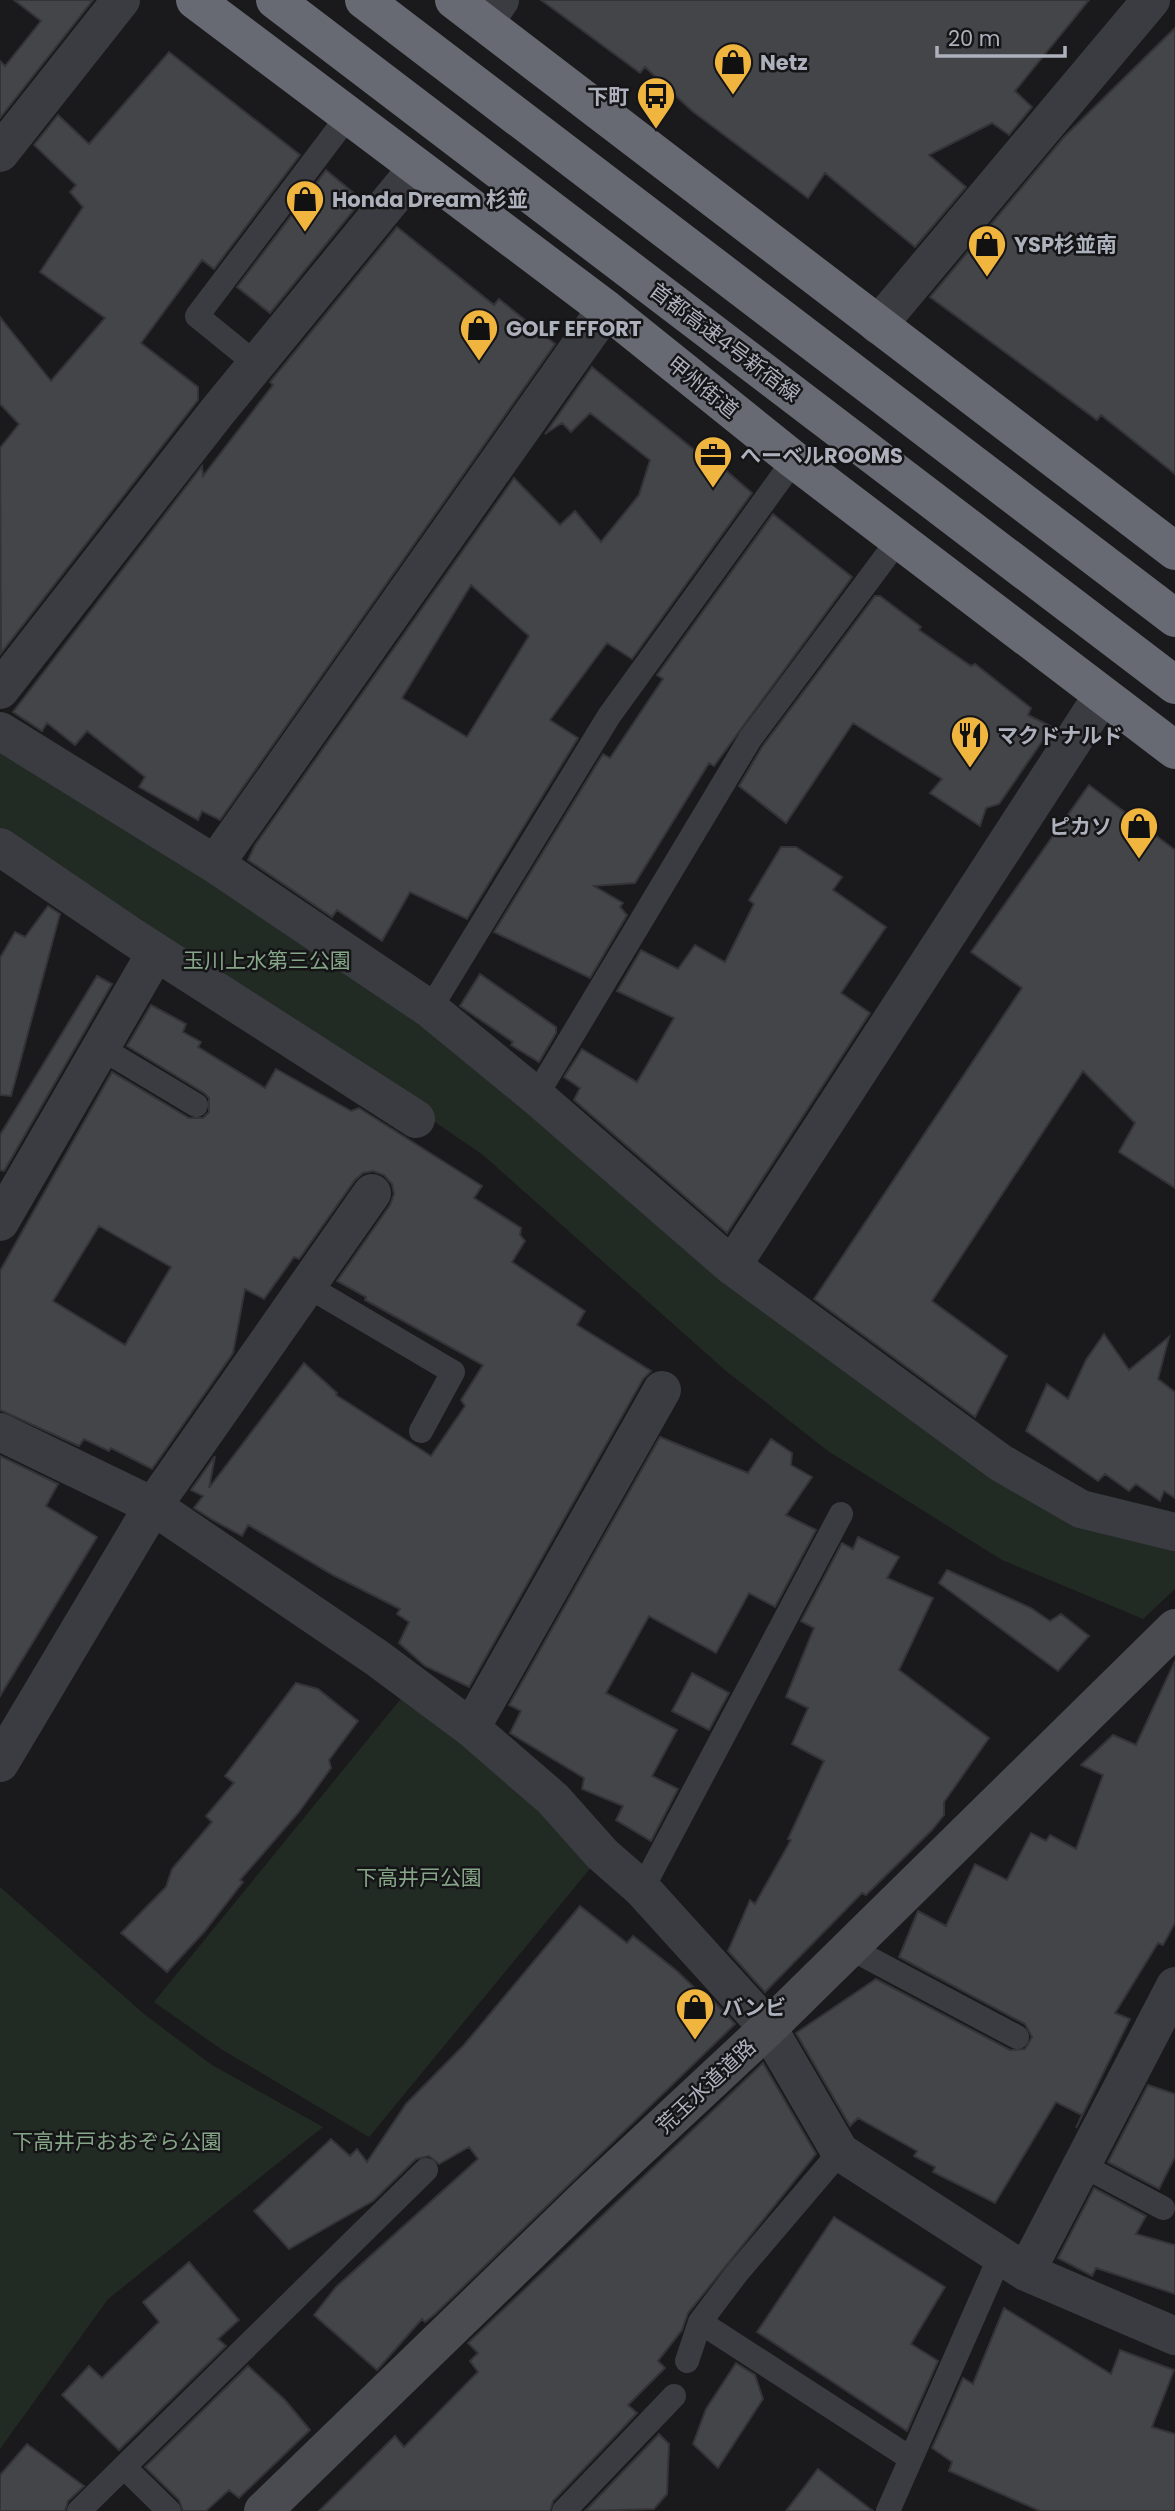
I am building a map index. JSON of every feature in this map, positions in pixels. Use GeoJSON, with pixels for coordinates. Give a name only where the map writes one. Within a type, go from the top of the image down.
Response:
{"type":"FeatureCollection","features":[{"type":"Feature","properties":{"kind":"highway","name":"甲州街道"},"geometry":{"type":"LineString","coordinates":[[195,0],[606,309],[794,460],[1175,750]]}},
{"type":"Feature","properties":{"kind":"highway","name":"首都高速4号新宿線"},"geometry":{"type":"LineString","coordinates":[[275,0],[1175,685]]}},
{"type":"Feature","properties":{"kind":"highway"},"geometry":{"type":"LineString","coordinates":[[364,0],[1175,618]]}},
{"type":"Feature","properties":{"kind":"highway"},"geometry":{"type":"LineString","coordinates":[[454,0],[493,11],[878,325],[1175,551]]}},
{"type":"Feature","properties":{"kind":"main road","name":"荒玉水道道路"},"geometry":{"type":"LineString","coordinates":[[263,2511],[590,2194],[768,2028],[1175,1628]]}},
{"type":"Feature","properties":{"kind":"street"},"geometry":{"type":"LineString","coordinates":[[0,153],[121,0]]}},
{"type":"Feature","properties":{"kind":"street"},"geometry":{"type":"LineString","coordinates":[[878,325],[1151,0]]}},
{"type":"Feature","properties":{"kind":"street"},"geometry":{"type":"LineString","coordinates":[[0,690],[256,364],[417,168]]}},
{"type":"Feature","properties":{"kind":"street"},"geometry":{"type":"LineString","coordinates":[[215,864],[606,309]]}},
{"type":"Feature","properties":{"kind":"street"},"geometry":{"type":"LineString","coordinates":[[732,1266],[1102,696]]}},
{"type":"Feature","properties":{"kind":"street"},"geometry":{"type":"LineString","coordinates":[[0,731],[215,864],[430,1009],[536,1096],[732,1266],[1032,1483],[1081,1509],[1175,1532]]}},
{"type":"Feature","properties":{"kind":"street"},"geometry":{"type":"LineString","coordinates":[[0,847],[156,952],[416,1119]]}},
{"type":"Feature","properties":{"kind":"street"},"geometry":{"type":"LineString","coordinates":[[0,1222],[156,952]]}},
{"type":"Feature","properties":{"kind":"street"},"geometry":{"type":"LineString","coordinates":[[0,1763],[153,1506],[309,1287],[372,1193]]}},
{"type":"Feature","properties":{"kind":"street"},"geometry":{"type":"LineString","coordinates":[[471,1728],[662,1391]]}},
{"type":"Feature","properties":{"kind":"street"},"geometry":{"type":"LineString","coordinates":[[0,1432],[153,1506],[377,1658],[471,1728],[553,1799],[602,1854],[642,1889],[768,2028],[840,2152],[1013,2263],[1175,2336]]}},
{"type":"Feature","properties":{"kind":"street"},"geometry":{"type":"LineString","coordinates":[[1013,2263],[1082,2165],[1175,1986]]}},
{"type":"Feature","properties":{"kind":"lane"},"geometry":{"type":"LineString","coordinates":[[256,364],[197,316],[348,116]]}},
{"type":"Feature","properties":{"kind":"lane"},"geometry":{"type":"LineString","coordinates":[[430,1009],[610,716],[794,460]]}},
{"type":"Feature","properties":{"kind":"lane"},"geometry":{"type":"LineString","coordinates":[[536,1096],[750,739],[899,539]]}},
{"type":"Feature","properties":{"kind":"lane"},"geometry":{"type":"LineString","coordinates":[[101,1048],[196,1105]]}},
{"type":"Feature","properties":{"kind":"lane"},"geometry":{"type":"LineString","coordinates":[[309,1287],[453,1372],[421,1431]]}},
{"type":"Feature","properties":{"kind":"lane"},"geometry":{"type":"LineString","coordinates":[[642,1889],[841,1514]]}},
{"type":"Feature","properties":{"kind":"lane"},"geometry":{"type":"LineString","coordinates":[[848,1947],[1017,2036]]}},
{"type":"Feature","properties":{"kind":"lane"},"geometry":{"type":"LineString","coordinates":[[687,2361],[699,2322],[840,2152]]}},
{"type":"Feature","properties":{"kind":"lane"},"geometry":{"type":"LineString","coordinates":[[1082,2165],[1163,2208]]}},
{"type":"Feature","properties":{"kind":"lane"},"geometry":{"type":"LineString","coordinates":[[79,2511],[426,2170]]}},
{"type":"Feature","properties":{"kind":"lane"},"geometry":{"type":"LineString","coordinates":[[888,2511],[910,2458],[1013,2263]]}},
{"type":"Feature","properties":{"kind":"lane"},"geometry":{"type":"LineString","coordinates":[[699,2322],[910,2458]]}},
{"type":"Feature","properties":{"kind":"lane"},"geometry":{"type":"LineString","coordinates":[[564,2511],[674,2396]]}},
{"type":"Feature","properties":{"kind":"lane"},"geometry":{"type":"LineString","coordinates":[[124,2467],[169,2511]]}},
{"type":"Feature","properties":{"kind":"green space","name":"玉川上水第三公園"},"geometry":{"type":"Polygon","coordinates":[[[0,749],[291,925],[570,1138],[825,1353],[1175,1545],[1175,1589],[1143,1619],[1002,1560],[828,1451],[726,1371],[483,1155],[333,1052],[0,839],[0,749]]]}},
{"type":"Feature","properties":{"kind":"green space","name":"下高井戸公園"},"geometry":{"type":"Polygon","coordinates":[[[413,1684],[602,1854],[369,2137],[221,2049],[154,2002],[413,1684]]]}},
{"type":"Feature","properties":{"kind":"green space","name":"下高井戸おおぞら公園"},"geometry":{"type":"Polygon","coordinates":[[[0,1887],[144,2014],[212,2065],[323,2127],[108,2299],[0,2449],[0,1887]]]}},
{"type":"Feature","properties":{"kind":"building"},"geometry":{"type":"Polygon","coordinates":[[[14,0],[93,0],[0,118],[0,61],[5,66],[41,21],[14,0]]]}},
{"type":"Feature","properties":{"kind":"building"},"geometry":{"type":"Polygon","coordinates":[[[541,0],[1089,0],[1015,91],[1032,107],[1009,135],[992,123],[929,155],[966,187],[915,247],[825,173],[808,198],[692,111],[645,67],[640,73],[541,0]]]}},
{"type":"Feature","properties":{"kind":"building"},"geometry":{"type":"Polygon","coordinates":[[[1175,28],[1175,474],[1101,415],[1097,420],[930,297],[1064,137],[1175,28]]]}},
{"type":"Feature","properties":{"kind":"building"},"geometry":{"type":"Polygon","coordinates":[[[169,52],[300,155],[214,269],[202,260],[141,343],[198,387],[198,400],[1,653],[0,448],[19,424],[0,404],[0,317],[51,381],[105,318],[40,272],[83,207],[70,192],[76,185],[34,145],[58,115],[89,144],[169,52]]]}},
{"type":"Feature","properties":{"kind":"building"},"geometry":{"type":"Polygon","coordinates":[[[326,170],[362,200],[270,313],[237,287],[326,170]]]}},
{"type":"Feature","properties":{"kind":"building"},"geometry":{"type":"Polygon","coordinates":[[[397,227],[494,305],[499,299],[555,344],[220,820],[202,811],[198,820],[139,787],[145,777],[87,731],[75,745],[47,723],[42,731],[13,712],[202,466],[203,476],[273,385],[270,382],[397,227]]]}},
{"type":"Feature","properties":{"kind":"building"},"geometry":{"type":"Polygon","coordinates":[[[592,367],[697,452],[700,448],[752,493],[632,659],[607,643],[550,720],[578,738],[467,919],[410,892],[382,941],[337,910],[332,917],[248,860],[255,845],[514,478],[560,525],[575,511],[601,542],[639,495],[650,460],[590,413],[571,432],[562,423],[545,434],[592,367]],[[471,585],[402,698],[467,737],[529,636],[471,585]]]}},
{"type":"Feature","properties":{"kind":"building"},"geometry":{"type":"Polygon","coordinates":[[[773,514],[852,577],[714,766],[709,763],[635,883],[594,886],[623,903],[620,907],[627,915],[590,978],[494,932],[603,754],[610,758],[663,679],[657,675],[773,514]]]}},
{"type":"Feature","properties":{"kind":"building"},"geometry":{"type":"Polygon","coordinates":[[[875,596],[880,596],[921,627],[919,630],[971,666],[975,664],[1031,708],[1028,715],[1052,727],[999,804],[986,808],[980,826],[930,793],[942,779],[853,723],[786,823],[739,786],[762,747],[875,596]]]}},
{"type":"Feature","properties":{"kind":"building"},"geometry":{"type":"Polygon","coordinates":[[[1089,785],[1175,850],[1175,1188],[1119,1152],[1135,1123],[1083,1071],[932,1301],[1007,1356],[975,1417],[814,1299],[1022,988],[971,952],[1089,785]]]}},
{"type":"Feature","properties":{"kind":"building"},"geometry":{"type":"Polygon","coordinates":[[[781,847],[796,847],[842,877],[833,890],[886,927],[841,993],[870,1013],[727,1233],[574,1100],[580,1088],[564,1077],[582,1049],[637,1082],[674,1018],[617,991],[641,950],[678,969],[695,945],[725,962],[754,904],[749,900],[781,847]]]}},
{"type":"Feature","properties":{"kind":"building"},"geometry":{"type":"Polygon","coordinates":[[[48,906],[60,914],[11,1096],[0,1095],[0,958],[15,932],[25,937],[48,906]]]}},
{"type":"Feature","properties":{"kind":"building"},"geometry":{"type":"Polygon","coordinates":[[[480,974],[556,1027],[556,1033],[539,1062],[511,1045],[513,1042],[460,1006],[480,974]]]}},
{"type":"Feature","properties":{"kind":"building"},"geometry":{"type":"Polygon","coordinates":[[[97,976],[112,984],[4,1171],[0,1170],[0,1135],[97,976]]]}},
{"type":"Feature","properties":{"kind":"building"},"geometry":{"type":"Polygon","coordinates":[[[151,1005],[186,1024],[183,1032],[201,1042],[198,1047],[265,1088],[276,1069],[351,1111],[359,1108],[482,1186],[474,1198],[521,1228],[520,1235],[525,1241],[512,1262],[585,1311],[577,1325],[651,1371],[643,1379],[469,1687],[425,1666],[399,1643],[409,1622],[397,1614],[400,1609],[333,1575],[248,1525],[242,1536],[211,1519],[194,1508],[203,1496],[191,1490],[215,1456],[209,1488],[304,1363],[337,1393],[336,1395],[431,1456],[465,1406],[461,1400],[483,1365],[365,1300],[366,1297],[337,1281],[390,1205],[394,1194],[392,1184],[384,1175],[373,1171],[363,1173],[355,1180],[299,1259],[294,1257],[264,1299],[245,1289],[233,1353],[152,1469],[111,1448],[109,1451],[84,1439],[79,1446],[0,1410],[0,1271],[112,1072],[189,1118],[203,1118],[209,1112],[209,1098],[204,1093],[127,1046],[151,1005]],[[99,1226],[53,1301],[125,1345],[171,1267],[99,1226]]]}},
{"type":"Feature","properties":{"kind":"building"},"geometry":{"type":"Polygon","coordinates":[[[1104,1334],[1129,1370],[1169,1337],[1158,1379],[1175,1392],[1175,1498],[1164,1491],[1160,1501],[1136,1484],[1129,1491],[1105,1474],[1098,1481],[1026,1431],[1047,1384],[1068,1399],[1086,1360],[1104,1334]]]}},
{"type":"Feature","properties":{"kind":"building"},"geometry":{"type":"Polygon","coordinates":[[[660,1437],[748,1473],[771,1439],[792,1453],[791,1465],[812,1477],[786,1515],[816,1530],[775,1607],[749,1593],[716,1653],[649,1616],[606,1693],[677,1730],[652,1776],[678,1789],[651,1841],[616,1820],[623,1806],[582,1789],[584,1778],[510,1733],[521,1711],[509,1705],[660,1437]]]}},
{"type":"Feature","properties":{"kind":"building"},"geometry":{"type":"Polygon","coordinates":[[[0,1456],[58,1484],[46,1506],[97,1537],[0,1696],[0,1456]]]}},
{"type":"Feature","properties":{"kind":"building"},"geometry":{"type":"Polygon","coordinates":[[[858,1537],[899,1557],[887,1578],[933,1598],[899,1670],[989,1738],[944,1802],[944,1815],[932,1830],[866,1895],[862,1893],[765,1992],[728,1951],[750,1900],[755,1904],[791,1840],[788,1839],[824,1761],[792,1744],[808,1708],[786,1697],[814,1628],[801,1621],[842,1543],[853,1549],[858,1537]]]}},
{"type":"Feature","properties":{"kind":"building"},"geometry":{"type":"Polygon","coordinates":[[[947,1570],[1031,1608],[1050,1621],[1061,1614],[1089,1636],[1058,1671],[939,1583],[947,1570]]]}},
{"type":"Feature","properties":{"kind":"building"},"geometry":{"type":"Polygon","coordinates":[[[1175,1661],[1175,1923],[1163,1945],[1158,1943],[1115,2013],[1130,2019],[1076,2128],[1082,2115],[1056,2102],[995,2203],[933,2172],[935,2167],[914,2156],[917,2151],[858,2118],[850,2126],[796,2033],[876,1979],[1010,2050],[1025,2049],[1032,2037],[1025,2024],[899,1957],[918,1911],[946,1926],[975,1864],[1007,1880],[1031,1833],[1046,1841],[1050,1835],[1076,1849],[1103,1775],[1081,1765],[1113,1735],[1136,1745],[1175,1661]]]}},
{"type":"Feature","properties":{"kind":"building"},"geometry":{"type":"Polygon","coordinates":[[[692,1673],[729,1693],[709,1730],[672,1711],[692,1673]]]}},
{"type":"Feature","properties":{"kind":"building"},"geometry":{"type":"Polygon","coordinates":[[[296,1683],[318,1689],[358,1721],[329,1760],[331,1768],[299,1812],[240,1880],[243,1882],[204,1932],[167,1972],[121,1933],[166,1887],[172,1869],[212,1822],[206,1816],[234,1783],[225,1776],[296,1683]]]}},
{"type":"Feature","properties":{"kind":"building"},"geometry":{"type":"Polygon","coordinates":[[[580,1906],[627,1943],[633,1936],[677,1971],[707,2000],[709,1996],[735,2024],[435,2314],[425,2322],[422,2319],[377,2370],[314,2315],[336,2287],[478,2159],[469,2147],[439,2164],[429,2156],[416,2159],[373,2201],[289,2249],[254,2211],[331,2139],[350,2156],[357,2149],[367,2162],[406,2104],[464,2045],[580,1906]]]}},
{"type":"Feature","properties":{"kind":"building"},"geometry":{"type":"Polygon","coordinates":[[[763,2063],[816,2154],[688,2313],[682,2330],[658,2361],[665,2368],[628,2405],[637,2413],[553,2501],[550,2511],[319,2511],[395,2436],[404,2447],[478,2372],[470,2361],[478,2353],[468,2343],[763,2063]]]}},
{"type":"Feature","properties":{"kind":"building"},"geometry":{"type":"Polygon","coordinates":[[[1148,2085],[1175,2094],[1175,2157],[1159,2189],[1108,2162],[1148,2085]]]}},
{"type":"Feature","properties":{"kind":"building"},"geometry":{"type":"Polygon","coordinates":[[[1094,2188],[1146,2216],[1136,2234],[1175,2245],[1175,2294],[1096,2268],[1092,2276],[1058,2258],[1094,2188]]]}},
{"type":"Feature","properties":{"kind":"building"},"geometry":{"type":"Polygon","coordinates":[[[834,2217],[945,2287],[911,2344],[938,2361],[907,2431],[757,2332],[834,2217]]]}},
{"type":"Feature","properties":{"kind":"building"},"geometry":{"type":"Polygon","coordinates":[[[189,2262],[239,2320],[218,2339],[226,2346],[119,2450],[62,2395],[89,2366],[102,2378],[159,2322],[143,2302],[189,2262]]]}},
{"type":"Feature","properties":{"kind":"building"},"geometry":{"type":"Polygon","coordinates":[[[1004,2308],[1111,2374],[1120,2350],[1174,2370],[1152,2427],[1175,2434],[1175,2511],[1040,2511],[949,2471],[952,2462],[932,2448],[963,2378],[973,2384],[1004,2308]]]}},
{"type":"Feature","properties":{"kind":"building"},"geometry":{"type":"Polygon","coordinates":[[[736,2363],[755,2375],[763,2399],[718,2468],[693,2444],[706,2409],[736,2363]]]}},
{"type":"Feature","properties":{"kind":"building"},"geometry":{"type":"Polygon","coordinates":[[[248,2366],[285,2400],[310,2430],[239,2498],[229,2490],[206,2511],[183,2511],[179,2500],[145,2467],[248,2366]]]}},
{"type":"Feature","properties":{"kind":"building"},"geometry":{"type":"Polygon","coordinates":[[[659,2434],[669,2444],[667,2494],[654,2509],[585,2511],[659,2434]]]}},
{"type":"Feature","properties":{"kind":"building"},"geometry":{"type":"Polygon","coordinates":[[[27,2444],[84,2486],[68,2501],[65,2511],[0,2511],[0,2475],[27,2444]]]}},
{"type":"Feature","properties":{"kind":"building"},"geometry":{"type":"Polygon","coordinates":[[[818,2469],[873,2511],[786,2511],[818,2469]]]}},
{"type":"Feature","properties":{"kind":"place","name":"Netz"},"geometry":{"type":"Point","coordinates":[733,96]}},
{"type":"Feature","properties":{"kind":"place","name":"下町"},"geometry":{"type":"Point","coordinates":[656,130]}},
{"type":"Feature","properties":{"kind":"place","name":"Honda Dream 杉並"},"geometry":{"type":"Point","coordinates":[305,233]}},
{"type":"Feature","properties":{"kind":"place","name":"YSP杉並南"},"geometry":{"type":"Point","coordinates":[987,278]}},
{"type":"Feature","properties":{"kind":"place","name":"GOLF EFFORT"},"geometry":{"type":"Point","coordinates":[479,362]}},
{"type":"Feature","properties":{"kind":"place","name":"へーベルROOMS"},"geometry":{"type":"Point","coordinates":[713,489]}},
{"type":"Feature","properties":{"kind":"place","name":"マクドナルド"},"geometry":{"type":"Point","coordinates":[970,769]}},
{"type":"Feature","properties":{"kind":"place","name":"ピカソ"},"geometry":{"type":"Point","coordinates":[1139,860]}},
{"type":"Feature","properties":{"kind":"place","name":"バンビ"},"geometry":{"type":"Point","coordinates":[695,2041]}}]}
